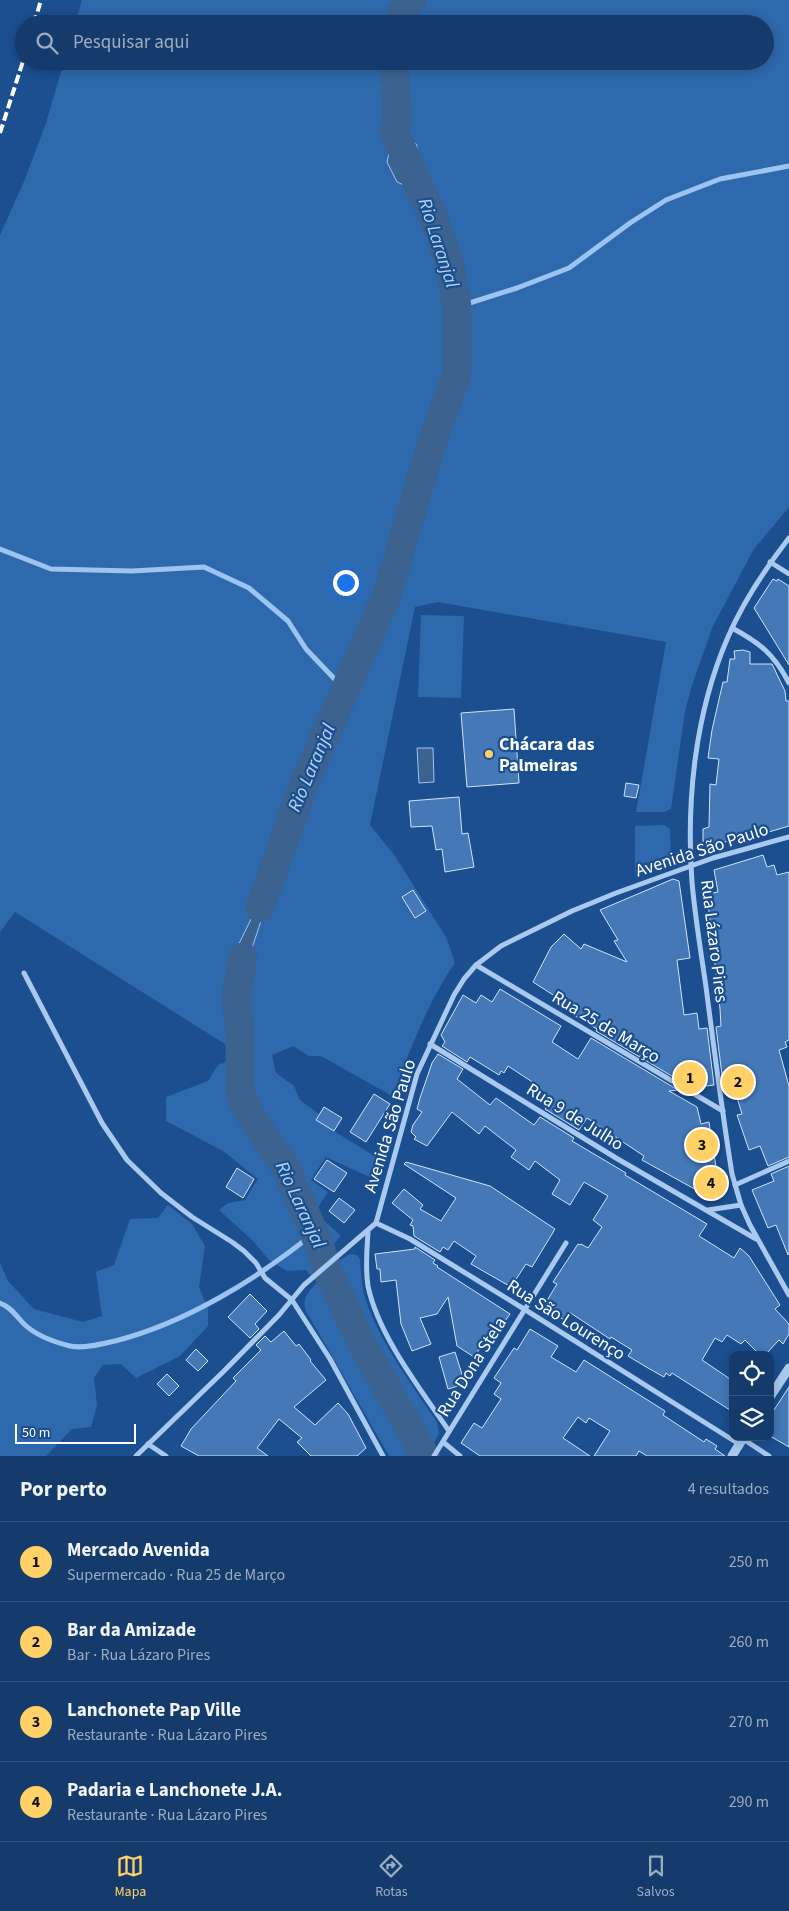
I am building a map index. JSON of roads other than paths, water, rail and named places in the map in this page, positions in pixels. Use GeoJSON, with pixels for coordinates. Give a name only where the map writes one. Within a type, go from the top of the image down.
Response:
{"type":"FeatureCollection","features":[{"type":"Feature","properties":{"kind":"street","name":"Rua Lázaro Pires"},"geometry":{"type":"LineString","coordinates":[[789,538],[770,562],[732,628],[720,656],[709,690],[697,751],[692,804],[692,882],[735,1185],[741,1205],[758,1240],[789,1295]]}},
{"type":"Feature","properties":{"kind":"street"},"geometry":{"type":"LineString","coordinates":[[770,562],[789,574]]}},
{"type":"Feature","properties":{"kind":"street"},"geometry":{"type":"LineString","coordinates":[[732,628],[768,651],[789,682]]}},
{"type":"Feature","properties":{"kind":"street","name":"Avenida São Paulo"},"geometry":{"type":"LineString","coordinates":[[136,1456],[231,1364],[312,1278],[368,1232],[376,1223],[413,1088],[430,1044],[454,995],[476,965],[501,946],[572,911],[616,892],[692,865],[789,837]]}},
{"type":"Feature","properties":{"kind":"street","name":"Rua 25 de Março"},"geometry":{"type":"LineString","coordinates":[[476,965],[723,1111]]}},
{"type":"Feature","properties":{"kind":"street"},"geometry":{"type":"LineString","coordinates":[[24,972],[102,1123],[128,1160],[161,1194],[192,1217],[232,1242],[256,1263],[265,1278],[292,1300],[330,1359],[382,1456]]}},
{"type":"Feature","properties":{"kind":"street","name":"Rua 9 de Julho"},"geometry":{"type":"LineString","coordinates":[[430,1044],[616,1158],[758,1240]]}},
{"type":"Feature","properties":{"kind":"street"},"geometry":{"type":"LineString","coordinates":[[735,1185],[789,1161]]}},
{"type":"Feature","properties":{"kind":"street"},"geometry":{"type":"LineString","coordinates":[[707,1210],[741,1205]]}},
{"type":"Feature","properties":{"kind":"street","name":"Rua São Lourenço"},"geometry":{"type":"LineString","coordinates":[[376,1223],[410,1240],[729,1432]]}},
{"type":"Feature","properties":{"kind":"street"},"geometry":{"type":"LineString","coordinates":[[368,1232],[366,1271],[368,1286],[380,1319],[408,1370],[449,1431]]}},
{"type":"Feature","properties":{"kind":"street","name":"Rua Dona Stela"},"geometry":{"type":"LineString","coordinates":[[435,1455],[566,1243]]}},
{"type":"Feature","properties":{"kind":"street"},"geometry":{"type":"LineString","coordinates":[[771,1396],[789,1368]]}},
{"type":"Feature","properties":{"kind":"street"},"geometry":{"type":"LineString","coordinates":[[732,1456],[741,1441]]}},
{"type":"Feature","properties":{"kind":"street","name":"Rua São Lourenço"},"geometry":{"type":"LineString","coordinates":[[744,1441],[769,1456]]}},
{"type":"Feature","properties":{"kind":"street"},"geometry":{"type":"LineString","coordinates":[[442,1442],[460,1456]]}},
{"type":"Feature","properties":{"kind":"street"},"geometry":{"type":"LineString","coordinates":[[148,1444],[166,1456]]}},
{"type":"Feature","properties":{"kind":"waterway","name":"Rio Laranjal"},"geometry":{"type":"LineString","coordinates":[[402,15],[403,10],[412,0]]}},
{"type":"Feature","properties":{"kind":"waterway","name":"Rio Laranjal"},"geometry":{"type":"LineString","coordinates":[[260,908],[305,781],[387,595],[431,445],[457,374],[457,307],[450,266],[434,219],[394,132],[397,119],[394,70]]}},
{"type":"Feature","properties":{"kind":"waterway"},"geometry":{"type":"LineString","coordinates":[[457,307],[517,288],[569,268],[630,223],[666,200],[720,179],[789,166]]}},
{"type":"Feature","properties":{"kind":"waterway"},"geometry":{"type":"LineString","coordinates":[[0,549],[51,569],[132,571],[204,567],[249,588],[288,621],[306,649],[345,690]]}},
{"type":"Feature","properties":{"kind":"waterway","name":"Rio Laranjal"},"geometry":{"type":"LineString","coordinates":[[243,957],[236,996],[240,1033],[240,1093],[249,1113],[286,1168],[320,1247],[328,1271],[361,1342],[425,1456]]}},
{"type":"Feature","properties":{"kind":"waterway"},"geometry":{"type":"LineString","coordinates":[[0,1303],[11,1310],[30,1329],[64,1344],[75,1347],[87,1347],[115,1341],[168,1323],[220,1298],[269,1267],[314,1233]]}},
{"type":"Feature","properties":{"kind":"railway"},"geometry":{"type":"LineString","coordinates":[[37,15],[41,0]]}},
{"type":"Feature","properties":{"kind":"railway"},"geometry":{"type":"LineString","coordinates":[[0,133],[20,70]]}},
{"type":"Feature","properties":{"kind":"place","name":"Chácara das Palmeiras"},"geometry":{"type":"Point","coordinates":[489,754]}},
{"type":"Feature","properties":{"kind":"place","name":"Mercado Avenida"},"geometry":{"type":"Point","coordinates":[690,1078]}},
{"type":"Feature","properties":{"kind":"place","name":"Bar da Amizade"},"geometry":{"type":"Point","coordinates":[738,1082]}},
{"type":"Feature","properties":{"kind":"place","name":"Lanchonete Pap Ville"},"geometry":{"type":"Point","coordinates":[702,1145]}},
{"type":"Feature","properties":{"kind":"place","name":"Padaria e Lanchonete J.A."},"geometry":{"type":"Point","coordinates":[711,1183]}}]}
